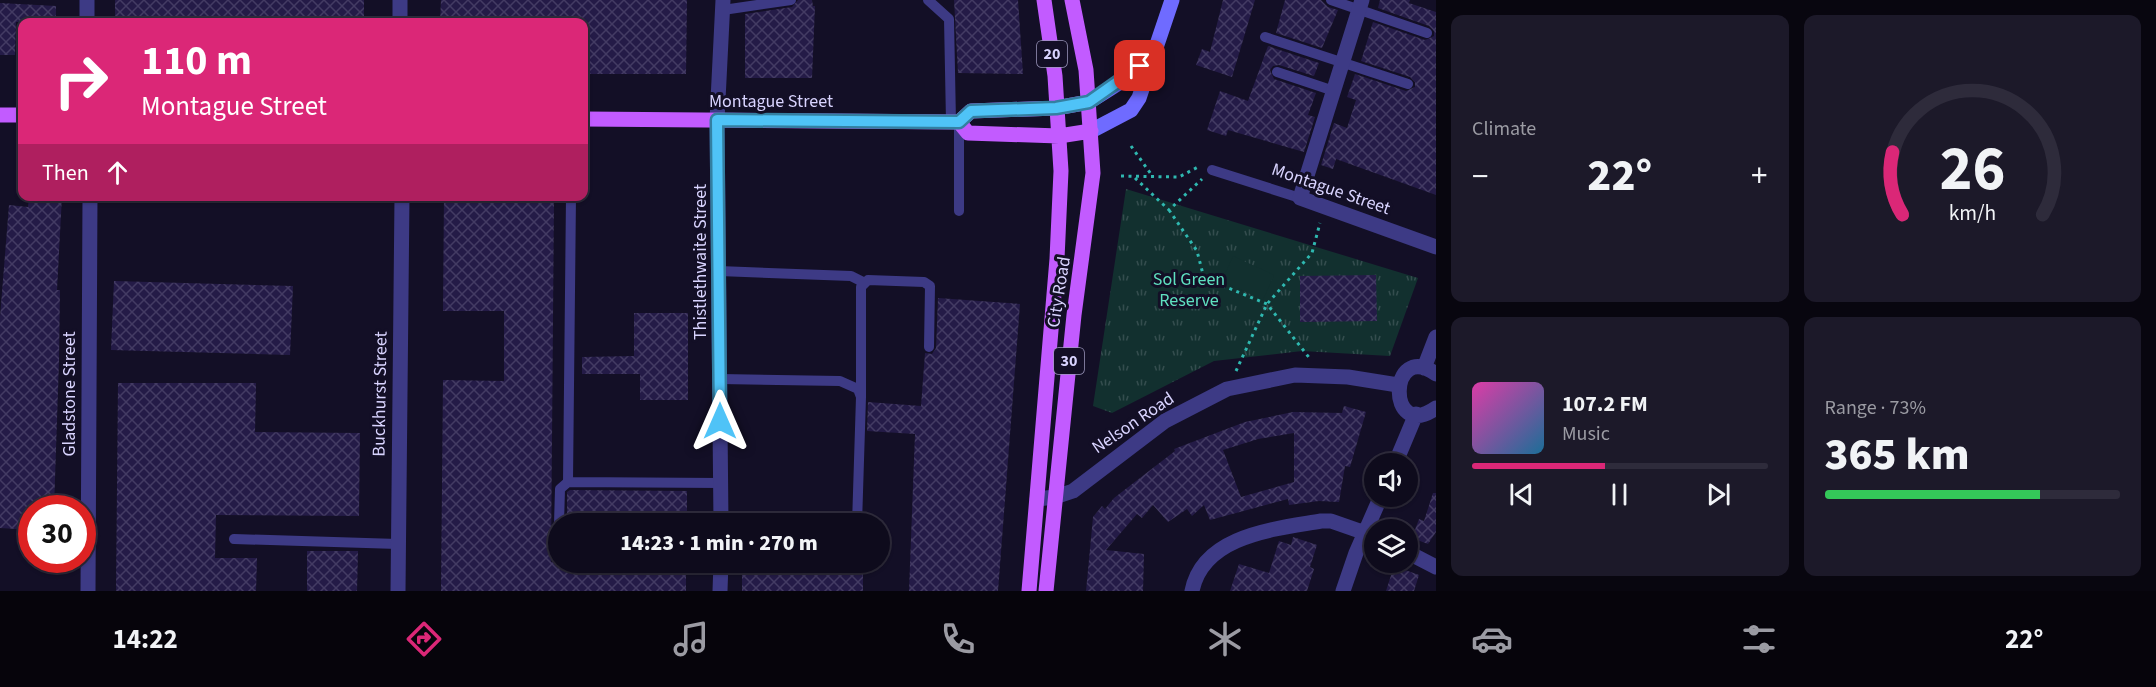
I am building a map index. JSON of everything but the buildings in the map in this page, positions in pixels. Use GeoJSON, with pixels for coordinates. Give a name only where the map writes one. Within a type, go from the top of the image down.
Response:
{"type":"FeatureCollection","features":[{"type":"Feature","properties":{"kind":"main road","name":"City Road"},"geometry":{"type":"LineString","coordinates":[[1029,591],[1057,259],[1061,171],[1055,76],[1044,0]]}},
{"type":"Feature","properties":{"kind":"main road","name":"City Road"},"geometry":{"type":"LineString","coordinates":[[1047,591],[1074,315],[1090,215],[1093,173],[1089,102],[1072,0]]}},
{"type":"Feature","properties":{"kind":"main road","name":"Montague Street"},"geometry":{"type":"LineString","coordinates":[[588,119],[955,122],[971,111],[1056,108],[1089,102]]}},
{"type":"Feature","properties":{"kind":"main road"},"geometry":{"type":"LineString","coordinates":[[0,115],[18,115]]}},
{"type":"Feature","properties":{"kind":"main road","name":"Montague Street"},"geometry":{"type":"LineString","coordinates":[[955,122],[968,133],[1059,136],[1091,131]]}},
{"type":"Feature","properties":{"kind":"street"},"geometry":{"type":"LineString","coordinates":[[87,0],[87,18]]}},
{"type":"Feature","properties":{"kind":"street"},"geometry":{"type":"LineString","coordinates":[[400,0],[400,18]]}},
{"type":"Feature","properties":{"kind":"street"},"geometry":{"type":"LineString","coordinates":[[1091,131],[1131,110],[1148,78],[1172,0]]}},
{"type":"Feature","properties":{"kind":"street","name":"Thistlethwaite Street"},"geometry":{"type":"LineString","coordinates":[[721,513],[717,120],[723,5]]}},
{"type":"Feature","properties":{"kind":"street"},"geometry":{"type":"LineString","coordinates":[[1300,198],[1360,5]]}},
{"type":"Feature","properties":{"kind":"street"},"geometry":{"type":"LineString","coordinates":[[1089,102],[1119,83],[1156,48]]}},
{"type":"Feature","properties":{"kind":"street","name":"Montague Street"},"geometry":{"type":"LineString","coordinates":[[1300,198],[1436,247]]}},
{"type":"Feature","properties":{"kind":"street","name":"Gladstone Street"},"geometry":{"type":"LineString","coordinates":[[88,591],[90,201]]}},
{"type":"Feature","properties":{"kind":"street","name":"Buckhurst Street"},"geometry":{"type":"LineString","coordinates":[[398,591],[402,201]]}},
{"type":"Feature","properties":{"kind":"street"},"geometry":{"type":"LineString","coordinates":[[1436,337],[1430,371],[1410,370],[1398,385],[1397,393],[1403,406],[1416,414],[1423,414],[1436,408]]}},
{"type":"Feature","properties":{"kind":"street","name":"Nelson Road"},"geometry":{"type":"LineString","coordinates":[[1037,499],[1055,497],[1073,491],[1116,455],[1165,421],[1227,389],[1295,375],[1324,376],[1398,385]]}},
{"type":"Feature","properties":{"kind":"street"},"geometry":{"type":"LineString","coordinates":[[1400,453],[1416,414]]}},
{"type":"Feature","properties":{"kind":"street"},"geometry":{"type":"LineString","coordinates":[[1192,591],[1195,577],[1205,563],[1239,540],[1321,521],[1331,521],[1364,532]]}},
{"type":"Feature","properties":{"kind":"street"},"geometry":{"type":"LineString","coordinates":[[1343,591],[1364,547]]}},
{"type":"Feature","properties":{"kind":"street"},"geometry":{"type":"LineString","coordinates":[[1418,558],[1436,567]]}},
{"type":"Feature","properties":{"kind":"street"},"geometry":{"type":"LineString","coordinates":[[720,591],[721,573]]}},
{"type":"Feature","properties":{"kind":"lane"},"geometry":{"type":"LineString","coordinates":[[723,5],[791,0]]}},
{"type":"Feature","properties":{"kind":"lane"},"geometry":{"type":"LineString","coordinates":[[928,0],[949,19],[959,211]]}},
{"type":"Feature","properties":{"kind":"lane"},"geometry":{"type":"LineString","coordinates":[[1331,0],[1360,5],[1427,33]]}},
{"type":"Feature","properties":{"kind":"lane"},"geometry":{"type":"LineString","coordinates":[[1265,38],[1408,84]]}},
{"type":"Feature","properties":{"kind":"lane"},"geometry":{"type":"LineString","coordinates":[[1277,72],[1334,91]]}},
{"type":"Feature","properties":{"kind":"lane","name":"Montague Street"},"geometry":{"type":"LineString","coordinates":[[1209,166],[1300,198]]}},
{"type":"Feature","properties":{"kind":"lane"},"geometry":{"type":"LineString","coordinates":[[568,483],[571,201]]}},
{"type":"Feature","properties":{"kind":"lane"},"geometry":{"type":"LineString","coordinates":[[719,271],[851,276],[865,283]]}},
{"type":"Feature","properties":{"kind":"lane"},"geometry":{"type":"LineString","coordinates":[[857,513],[861,287],[868,280],[924,282],[930,286],[929,347]]}},
{"type":"Feature","properties":{"kind":"lane"},"geometry":{"type":"LineString","coordinates":[[720,379],[840,381],[858,389],[861,397]]}},
{"type":"Feature","properties":{"kind":"lane"},"geometry":{"type":"LineString","coordinates":[[559,513],[560,489],[568,483],[721,483]]}},
{"type":"Feature","properties":{"kind":"lane"},"geometry":{"type":"LineString","coordinates":[[234,539],[398,544]]}},
{"type":"Feature","properties":{"kind":"path"},"geometry":{"type":"LineString","coordinates":[[1131,146],[1153,177]]}},
{"type":"Feature","properties":{"kind":"path"},"geometry":{"type":"LineString","coordinates":[[1121,176],[1179,177],[1209,166]]}},
{"type":"Feature","properties":{"kind":"path"},"geometry":{"type":"LineString","coordinates":[[1169,210],[1209,166]]}},
{"type":"Feature","properties":{"kind":"path"},"geometry":{"type":"LineString","coordinates":[[1134,178],[1169,210],[1197,250],[1203,278],[1268,304],[1324,376]]}},
{"type":"Feature","properties":{"kind":"path"},"geometry":{"type":"LineString","coordinates":[[1227,389],[1268,304],[1312,253],[1324,206]]}},
{"type":"Feature","properties":{"kind":"green space","name":"Sol Green Reserve"},"geometry":{"type":"Polygon","coordinates":[[[1126,189],[1418,278],[1390,356],[1302,351],[1214,361],[1112,413],[1093,406],[1126,189]]]}},
{"type":"Feature","properties":{"kind":"green space"},"geometry":{"type":"Polygon","coordinates":[[[1233,256],[1274,275],[1263,300],[1222,281],[1233,256]]]}},
{"type":"Feature","properties":{"kind":"route"},"geometry":{"type":"LineString","coordinates":[[720,421],[717,120],[959,122],[971,111],[1056,108],[1089,102],[1140,66]]}}]}
